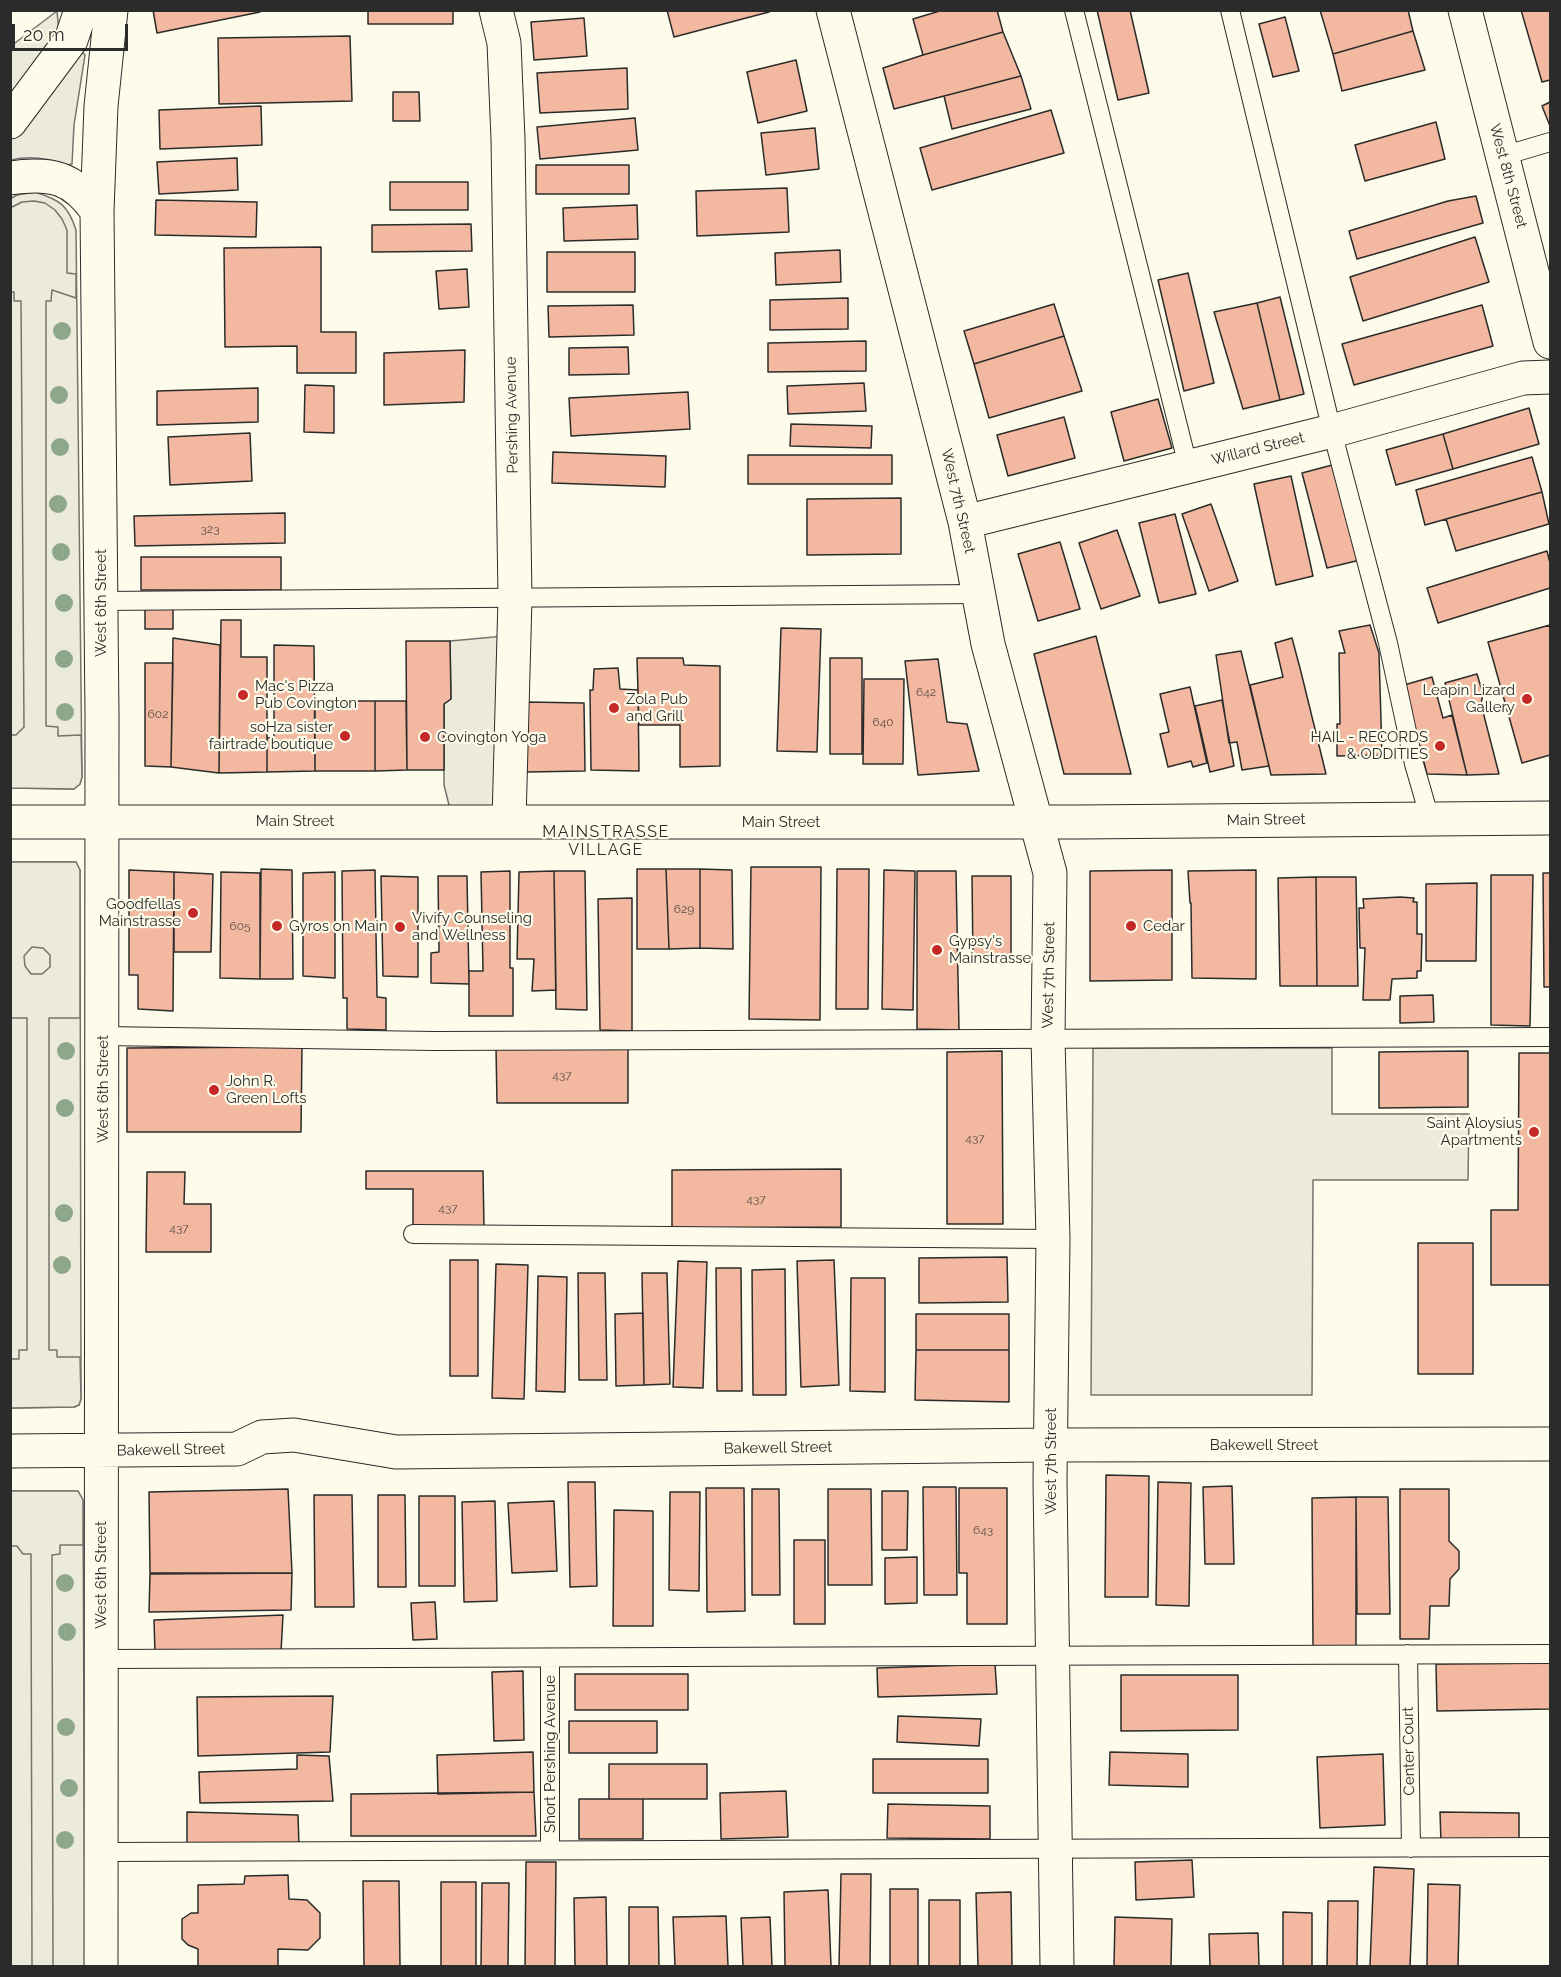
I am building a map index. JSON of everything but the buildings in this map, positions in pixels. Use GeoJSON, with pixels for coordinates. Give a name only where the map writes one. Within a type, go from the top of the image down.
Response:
{"type":"FeatureCollection","features":[{"type":"Feature","properties":{"kind":"street"},"geometry":{"type":"LineString","coordinates":[[10,122],[71,40],[81,10]]}},
{"type":"Feature","properties":{"kind":"street","name":"West 6th Street"},"geometry":{"type":"LineString","coordinates":[[101,1966],[103,1036],[97,211],[101,106],[111,10]]}},
{"type":"Feature","properties":{"kind":"street","name":"Pershing Avenue"},"geometry":{"type":"LineString","coordinates":[[496,10],[504,43],[508,139],[515,598],[509,821]]}},
{"type":"Feature","properties":{"kind":"street","name":"West 7th Street"},"geometry":{"type":"LineString","coordinates":[[833,10],[965,522],[988,644],[1050,873],[1048,1038],[1053,1239],[1051,1444],[1057,1966]]}},
{"type":"Feature","properties":{"kind":"street","name":"West 8th Street"},"geometry":{"type":"LineString","coordinates":[[1465,10],[1551,342]]}},
{"type":"Feature","properties":{"kind":"street"},"geometry":{"type":"LineString","coordinates":[[10,178],[44,175],[64,180],[87,197],[97,211]]}},
{"type":"Feature","properties":{"kind":"street","name":"Willard Street"},"geometry":{"type":"LineString","coordinates":[[965,522],[1332,431],[1523,378],[1551,377]]}},
{"type":"Feature","properties":{"kind":"street","name":"Main Street"},"geometry":{"type":"LineString","coordinates":[[10,822],[1037,822],[1551,818]]}},
{"type":"Feature","properties":{"kind":"street","name":"Bakewell Street"},"geometry":{"type":"LineString","coordinates":[[10,1450],[237,1449],[262,1437],[294,1435],[396,1452],[1051,1444],[1551,1444]]}},
{"type":"Feature","properties":{"kind":"lane"},"geometry":{"type":"LineString","coordinates":[[1074,10],[1188,466]]}},
{"type":"Feature","properties":{"kind":"lane"},"geometry":{"type":"LineString","coordinates":[[1230,10],[1332,431],[1388,643],[1414,764],[1430,819]]}},
{"type":"Feature","properties":{"kind":"lane"},"geometry":{"type":"LineString","coordinates":[[1503,156],[1551,142]]}},
{"type":"Feature","properties":{"kind":"lane"},"geometry":{"type":"LineString","coordinates":[[101,601],[977,594]]}},
{"type":"Feature","properties":{"kind":"lane"},"geometry":{"type":"LineString","coordinates":[[103,1036],[434,1041],[1551,1037]]}},
{"type":"Feature","properties":{"kind":"lane"},"geometry":{"type":"LineString","coordinates":[[413,1234],[1053,1239]]}},
{"type":"Feature","properties":{"kind":"lane","name":"Center Court"},"geometry":{"type":"LineString","coordinates":[[1408,1654],[1411,1848]]}},
{"type":"Feature","properties":{"kind":"lane"},"geometry":{"type":"LineString","coordinates":[[101,1659],[1551,1654]]}},
{"type":"Feature","properties":{"kind":"lane","name":"Short Pershing Avenue"},"geometry":{"type":"LineString","coordinates":[[550,1658],[550,1850]]}},
{"type":"Feature","properties":{"kind":"lane"},"geometry":{"type":"LineString","coordinates":[[102,1852],[1551,1847]]}},
{"type":"Feature","properties":{"kind":"shaded area"},"geometry":{"type":"Polygon","coordinates":[[[57,11],[60,43],[11,110],[11,46],[57,11]]]}},
{"type":"Feature","properties":{"kind":"shaded area"},"geometry":{"type":"Polygon","coordinates":[[[82,52],[85,55],[74,125],[72,164],[32,158],[11,160],[11,137],[82,52]]]}},
{"type":"Feature","properties":{"kind":"shaded area"},"geometry":{"type":"Polygon","coordinates":[[[35,192],[62,205],[70,215],[76,230],[82,777],[80,784],[74,789],[11,788],[10,199],[17,195],[35,192]]]}},
{"type":"Feature","properties":{"kind":"shaded area"},"geometry":{"type":"Polygon","coordinates":[[[22,202],[45,203],[62,219],[67,230],[67,273],[76,274],[76,298],[52,290],[51,301],[46,301],[46,726],[58,727],[58,736],[81,735],[82,777],[80,784],[74,789],[11,788],[11,735],[16,735],[24,727],[21,301],[14,301],[14,292],[11,292],[10,208],[22,202]]]}},
{"type":"Feature","properties":{"kind":"shaded area"},"geometry":{"type":"Polygon","coordinates":[[[514,632],[509,821],[453,821],[444,785],[444,704],[451,699],[450,641],[494,637],[514,632]]]}},
{"type":"Feature","properties":{"kind":"shaded area"},"geometry":{"type":"Polygon","coordinates":[[[10,862],[76,862],[80,870],[81,1399],[79,1405],[74,1407],[11,1408],[10,862]]]}},
{"type":"Feature","properties":{"kind":"shaded area"},"geometry":{"type":"Polygon","coordinates":[[[11,862],[76,862],[80,870],[80,1018],[49,1018],[49,1350],[57,1350],[57,1357],[80,1357],[81,1399],[79,1405],[74,1407],[11,1408],[11,1359],[19,1359],[19,1350],[27,1350],[27,1018],[11,1018],[11,862]],[[32,947],[24,956],[25,966],[31,974],[42,974],[50,967],[50,955],[43,948],[32,947]]]}},
{"type":"Feature","properties":{"kind":"shaded area"},"geometry":{"type":"Polygon","coordinates":[[[1093,1048],[1332,1048],[1332,1114],[1469,1114],[1468,1180],[1313,1180],[1312,1395],[1091,1395],[1093,1048]]]}},
{"type":"Feature","properties":{"kind":"shaded area"},"geometry":{"type":"Polygon","coordinates":[[[10,1491],[78,1491],[83,1500],[85,1966],[11,1966],[10,1491]]]}},
{"type":"Feature","properties":{"kind":"shaded area"},"geometry":{"type":"Polygon","coordinates":[[[11,1491],[78,1491],[83,1500],[83,1545],[60,1545],[60,1554],[52,1555],[53,1966],[32,1966],[31,1554],[23,1554],[17,1546],[11,1546],[11,1491]]]}},
{"type":"Feature","properties":{"kind":"place","name":"Mac's Pizza Pub Covington"},"geometry":{"type":"Point","coordinates":[243,695]}},
{"type":"Feature","properties":{"kind":"place","name":"Leapin Lizard Gallery"},"geometry":{"type":"Point","coordinates":[1527,699]}},
{"type":"Feature","properties":{"kind":"place","name":"Zola Pub and Grill"},"geometry":{"type":"Point","coordinates":[614,708]}},
{"type":"Feature","properties":{"kind":"place","name":"soHza sister fairtrade boutique"},"geometry":{"type":"Point","coordinates":[345,736]}},
{"type":"Feature","properties":{"kind":"place","name":"Covington Yoga"},"geometry":{"type":"Point","coordinates":[425,737]}},
{"type":"Feature","properties":{"kind":"place","name":"HAIL - RECORDS & ODDITIES"},"geometry":{"type":"Point","coordinates":[1440,746]}},
{"type":"Feature","properties":{"kind":"place","name":"Goodfellas Mainstrasse"},"geometry":{"type":"Point","coordinates":[193,913]}},
{"type":"Feature","properties":{"kind":"place","name":"Gyros on Main"},"geometry":{"type":"Point","coordinates":[277,926]}},
{"type":"Feature","properties":{"kind":"place","name":"Cedar"},"geometry":{"type":"Point","coordinates":[1131,926]}},
{"type":"Feature","properties":{"kind":"place","name":"Vivify Counseling and Wellness"},"geometry":{"type":"Point","coordinates":[400,927]}},
{"type":"Feature","properties":{"kind":"place","name":"Gypsy's Mainstrasse"},"geometry":{"type":"Point","coordinates":[937,950]}},
{"type":"Feature","properties":{"kind":"place","name":"John R. Green Lofts"},"geometry":{"type":"Point","coordinates":[214,1090]}},
{"type":"Feature","properties":{"kind":"place","name":"Saint Aloysius Apartments"},"geometry":{"type":"Point","coordinates":[1534,1132]}},
{"type":"Feature","properties":{"kind":"district","name":"MAINSTRASSE VILLAGE"},"geometry":{"type":"Point","coordinates":[606,841]}}]}
